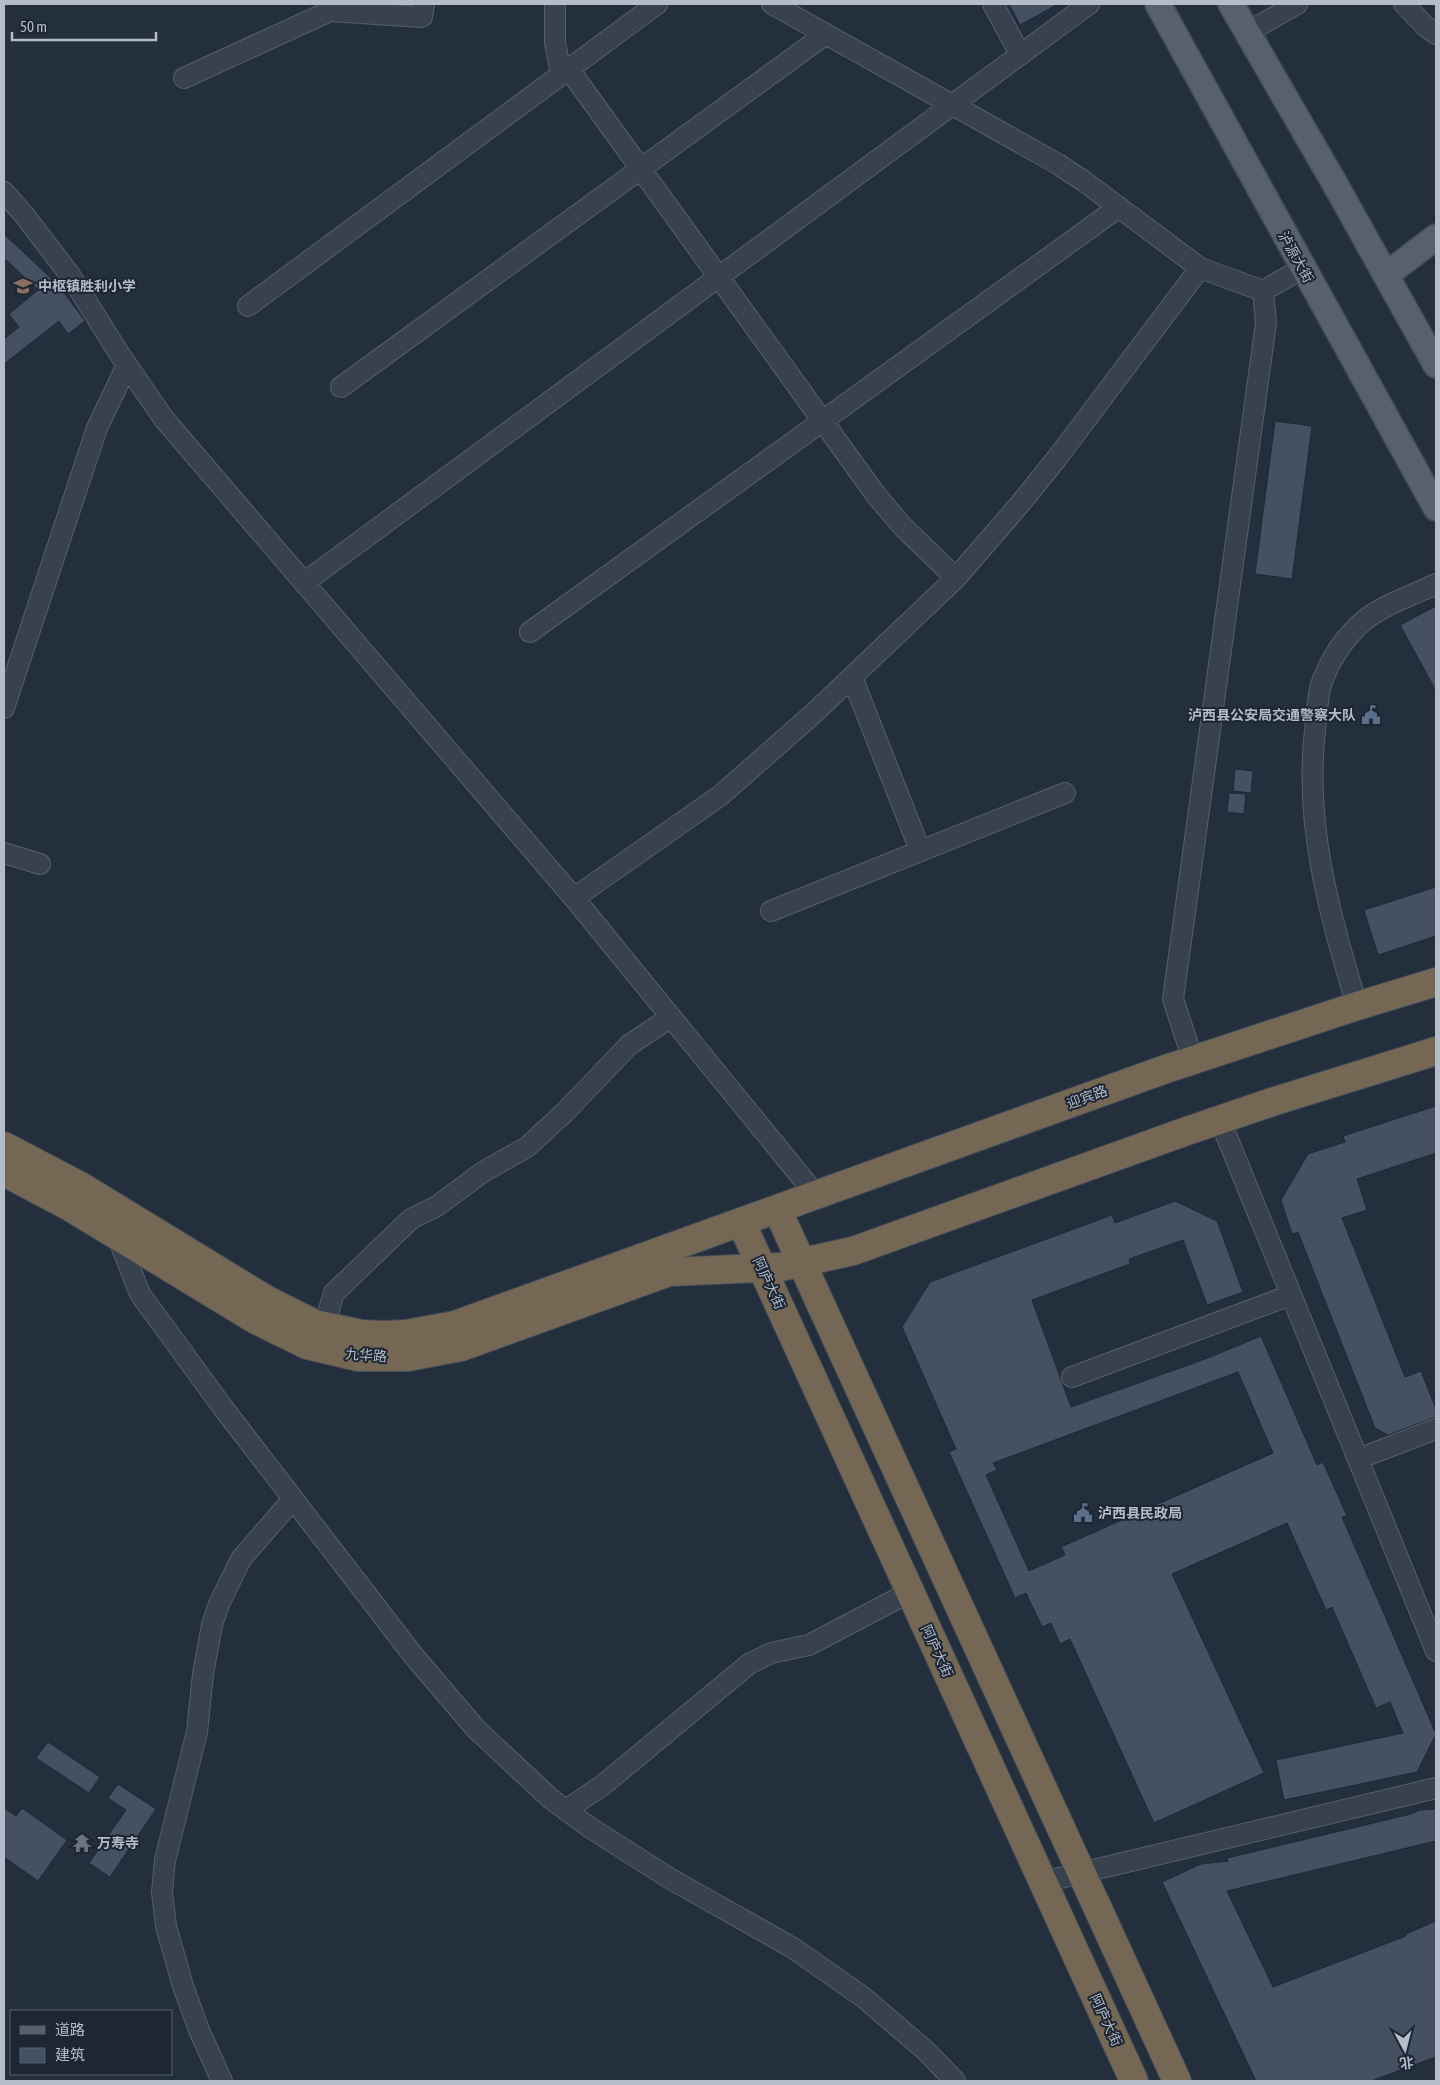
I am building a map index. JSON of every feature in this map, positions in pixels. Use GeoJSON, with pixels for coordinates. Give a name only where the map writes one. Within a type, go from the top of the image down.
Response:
{"type":"FeatureCollection","features":[{"type":"Feature","properties":{"kind":"highway","name":"迎宾路"},"geometry":{"type":"LineString","coordinates":[[740,1222],[1193,1060],[1436,982]]}},
{"type":"Feature","properties":{"kind":"highway"},"geometry":{"type":"LineString","coordinates":[[762,1267],[782,1267],[802,1263],[882,1242],[1220,1120],[1436,1051]]}},
{"type":"Feature","properties":{"kind":"highway","name":"九华路"},"geometry":{"type":"LineString","coordinates":[[4,1146],[82,1187],[267,1300],[315,1324],[361,1334],[406,1334],[455,1325],[740,1222]]}},
{"type":"Feature","properties":{"kind":"highway","name":"九华路"},"geometry":{"type":"LineString","coordinates":[[4,1172],[70,1207],[256,1320],[307,1345],[333,1352],[367,1357],[408,1357],[460,1347],[668,1272],[762,1267]]}},
{"type":"Feature","properties":{"kind":"highway"},"geometry":{"type":"LineString","coordinates":[[777,1208],[1177,2081]]}},
{"type":"Feature","properties":{"kind":"highway","name":"阿庐大街"},"geometry":{"type":"LineString","coordinates":[[740,1222],[1134,2081]]}},
{"type":"Feature","properties":{"kind":"main road","name":"泸源大街"},"geometry":{"type":"LineString","coordinates":[[1158,4],[1436,508]]}},
{"type":"Feature","properties":{"kind":"main road"},"geometry":{"type":"LineString","coordinates":[[1231,4],[1436,365]]}},
{"type":"Feature","properties":{"kind":"main road"},"geometry":{"type":"LineString","coordinates":[[1386,274],[1436,237]]}},
{"type":"Feature","properties":{"kind":"street"},"geometry":{"type":"LineString","coordinates":[[184,78],[329,7],[422,17],[424,4]]}},
{"type":"Feature","properties":{"kind":"street"},"geometry":{"type":"LineString","coordinates":[[555,4],[555,43],[564,71],[640,169],[876,495],[904,527],[956,578]]}},
{"type":"Feature","properties":{"kind":"street"},"geometry":{"type":"LineString","coordinates":[[248,306],[657,4]]}},
{"type":"Feature","properties":{"kind":"street"},"geometry":{"type":"LineString","coordinates":[[772,4],[1058,164],[1200,268],[1263,291],[1303,268]]}},
{"type":"Feature","properties":{"kind":"street"},"geometry":{"type":"LineString","coordinates":[[993,4],[1020,54]]}},
{"type":"Feature","properties":{"kind":"street"},"geometry":{"type":"LineString","coordinates":[[305,582],[1089,4]]}},
{"type":"Feature","properties":{"kind":"street"},"geometry":{"type":"LineString","coordinates":[[1248,32],[1297,4]]}},
{"type":"Feature","properties":{"kind":"street"},"geometry":{"type":"LineString","coordinates":[[1404,4],[1425,26],[1436,34]]}},
{"type":"Feature","properties":{"kind":"street"},"geometry":{"type":"LineString","coordinates":[[340,387],[826,34]]}},
{"type":"Feature","properties":{"kind":"street"},"geometry":{"type":"LineString","coordinates":[[4,192],[70,274],[126,365],[164,419],[574,898],[816,1194]]}},
{"type":"Feature","properties":{"kind":"street"},"geometry":{"type":"LineString","coordinates":[[530,632],[1119,208]]}},
{"type":"Feature","properties":{"kind":"street"},"geometry":{"type":"LineString","coordinates":[[574,898],[721,795],[852,677],[956,578],[1057,458],[1200,268]]}},
{"type":"Feature","properties":{"kind":"street"},"geometry":{"type":"LineString","coordinates":[[1193,1060],[1172,999],[1266,322],[1263,291]]}},
{"type":"Feature","properties":{"kind":"street"},"geometry":{"type":"LineString","coordinates":[[4,708],[97,428],[126,365]]}},
{"type":"Feature","properties":{"kind":"street"},"geometry":{"type":"LineString","coordinates":[[1358,1006],[1332,918],[1320,865],[1314,820],[1313,747],[1320,686],[1334,657],[1343,644],[1372,614],[1436,584]]}},
{"type":"Feature","properties":{"kind":"street"},"geometry":{"type":"LineString","coordinates":[[852,677],[920,850]]}},
{"type":"Feature","properties":{"kind":"street"},"geometry":{"type":"LineString","coordinates":[[770,911],[1065,793]]}},
{"type":"Feature","properties":{"kind":"street"},"geometry":{"type":"LineString","coordinates":[[4,853],[40,864]]}},
{"type":"Feature","properties":{"kind":"street"},"geometry":{"type":"LineString","coordinates":[[324,1326],[334,1293],[411,1219],[437,1206],[483,1172],[527,1147],[565,1112],[629,1045],[671,1017]]}},
{"type":"Feature","properties":{"kind":"street"},"geometry":{"type":"LineString","coordinates":[[1220,1120],[1436,1651]]}},
{"type":"Feature","properties":{"kind":"street"},"geometry":{"type":"LineString","coordinates":[[117,1235],[140,1294],[293,1499],[443,1693],[476,1730],[525,1777],[566,1810],[670,1878],[793,1948],[829,1972],[895,2023],[955,2081]]}},
{"type":"Feature","properties":{"kind":"street"},"geometry":{"type":"LineString","coordinates":[[1072,1376],[1291,1295]]}},
{"type":"Feature","properties":{"kind":"street"},"geometry":{"type":"LineString","coordinates":[[1358,1459],[1436,1429]]}},
{"type":"Feature","properties":{"kind":"street"},"geometry":{"type":"LineString","coordinates":[[222,2081],[199,2030],[183,1986],[166,1926],[162,1892],[165,1860],[197,1732],[203,1674],[212,1625],[219,1604],[241,1558],[293,1499]]}},
{"type":"Feature","properties":{"kind":"street"},"geometry":{"type":"LineString","coordinates":[[566,1810],[603,1785],[749,1664],[771,1653],[809,1645],[910,1592]]}},
{"type":"Feature","properties":{"kind":"street"},"geometry":{"type":"LineString","coordinates":[[1043,1882],[1436,1788]]}},
{"type":"Feature","properties":{"kind":"building"},"geometry":{"type":"Polygon","coordinates":[[[1009,4],[1058,4],[1020,25],[1009,4]]]}},
{"type":"Feature","properties":{"kind":"building","name":"中枢镇胜利小学"},"geometry":{"type":"Polygon","coordinates":[[[4,234],[54,279],[85,321],[68,334],[59,321],[4,364],[4,339],[19,327],[9,314],[38,290],[4,258],[4,234]]]}},
{"type":"Feature","properties":{"kind":"building"},"geometry":{"type":"Polygon","coordinates":[[[1275,421],[1312,426],[1292,579],[1255,574],[1275,421]]]}},
{"type":"Feature","properties":{"kind":"building"},"geometry":{"type":"Polygon","coordinates":[[[1436,606],[1436,691],[1400,625],[1436,606]]]}},
{"type":"Feature","properties":{"kind":"building"},"geometry":{"type":"Polygon","coordinates":[[[1235,769],[1253,771],[1251,793],[1233,791],[1235,769]]]}},
{"type":"Feature","properties":{"kind":"building"},"geometry":{"type":"Polygon","coordinates":[[[1229,793],[1246,794],[1244,814],[1227,812],[1229,793]]]}},
{"type":"Feature","properties":{"kind":"building"},"geometry":{"type":"Polygon","coordinates":[[[1436,887],[1436,936],[1378,955],[1364,910],[1436,887]]]}},
{"type":"Feature","properties":{"kind":"building"},"geometry":{"type":"Polygon","coordinates":[[[1436,1106],[1436,1153],[1357,1179],[1367,1210],[1342,1218],[1405,1377],[1421,1371],[1436,1409],[1436,1417],[1388,1435],[1375,1428],[1298,1232],[1292,1234],[1281,1200],[1308,1154],[1345,1142],[1343,1136],[1436,1106]]]}},
{"type":"Feature","properties":{"kind":"building"},"geometry":{"type":"Polygon","coordinates":[[[1175,1201],[1217,1221],[1243,1292],[1207,1305],[1183,1240],[1129,1259],[1130,1264],[1032,1300],[1071,1407],[1208,1358],[1261,1336],[1317,1465],[1323,1462],[1347,1516],[1342,1517],[1436,1734],[1417,1772],[1284,1800],[1276,1760],[1403,1733],[1390,1702],[1376,1708],[1332,1607],[1326,1610],[1287,1523],[1172,1574],[1264,1773],[1154,1823],[1070,1639],[1060,1644],[1051,1623],[1042,1627],[1026,1593],[1015,1598],[949,1452],[956,1449],[902,1327],[930,1282],[1112,1215],[1115,1223],[1175,1201]],[[1238,1372],[993,1463],[997,1470],[986,1475],[1029,1571],[1065,1555],[1061,1547],[1273,1453],[1238,1372]]]}},
{"type":"Feature","properties":{"kind":"building"},"geometry":{"type":"Polygon","coordinates":[[[48,1742],[100,1777],[89,1793],[36,1758],[48,1742]]]}},
{"type":"Feature","properties":{"kind":"building"},"geometry":{"type":"Polygon","coordinates":[[[118,1784],[156,1809],[110,1877],[89,1863],[126,1810],[108,1798],[118,1784]]]}},
{"type":"Feature","properties":{"kind":"building"},"geometry":{"type":"Polygon","coordinates":[[[4,1808],[16,1816],[22,1808],[67,1840],[38,1881],[4,1857],[4,1808]]]}},
{"type":"Feature","properties":{"kind":"building"},"geometry":{"type":"Polygon","coordinates":[[[1436,1809],[1436,1841],[1227,1891],[1273,1987],[1406,1936],[1406,1934],[1436,1921],[1436,2057],[1371,2081],[1256,2081],[1162,1882],[1201,1864],[1228,1861],[1227,1858],[1411,1814],[1420,1810],[1436,1809]]]}},
{"type":"Feature","properties":{"kind":"place","name":"中枢镇胜利小学"},"geometry":{"type":"Point","coordinates":[23,286]}},
{"type":"Feature","properties":{"kind":"place","name":"泸西县公安局交通警察大队"},"geometry":{"type":"Point","coordinates":[1371,715]}},
{"type":"Feature","properties":{"kind":"place","name":"泸西县民政局"},"geometry":{"type":"Point","coordinates":[1083,1513]}},
{"type":"Feature","properties":{"kind":"place","name":"万寿寺"},"geometry":{"type":"Point","coordinates":[82,1843]}}]}
